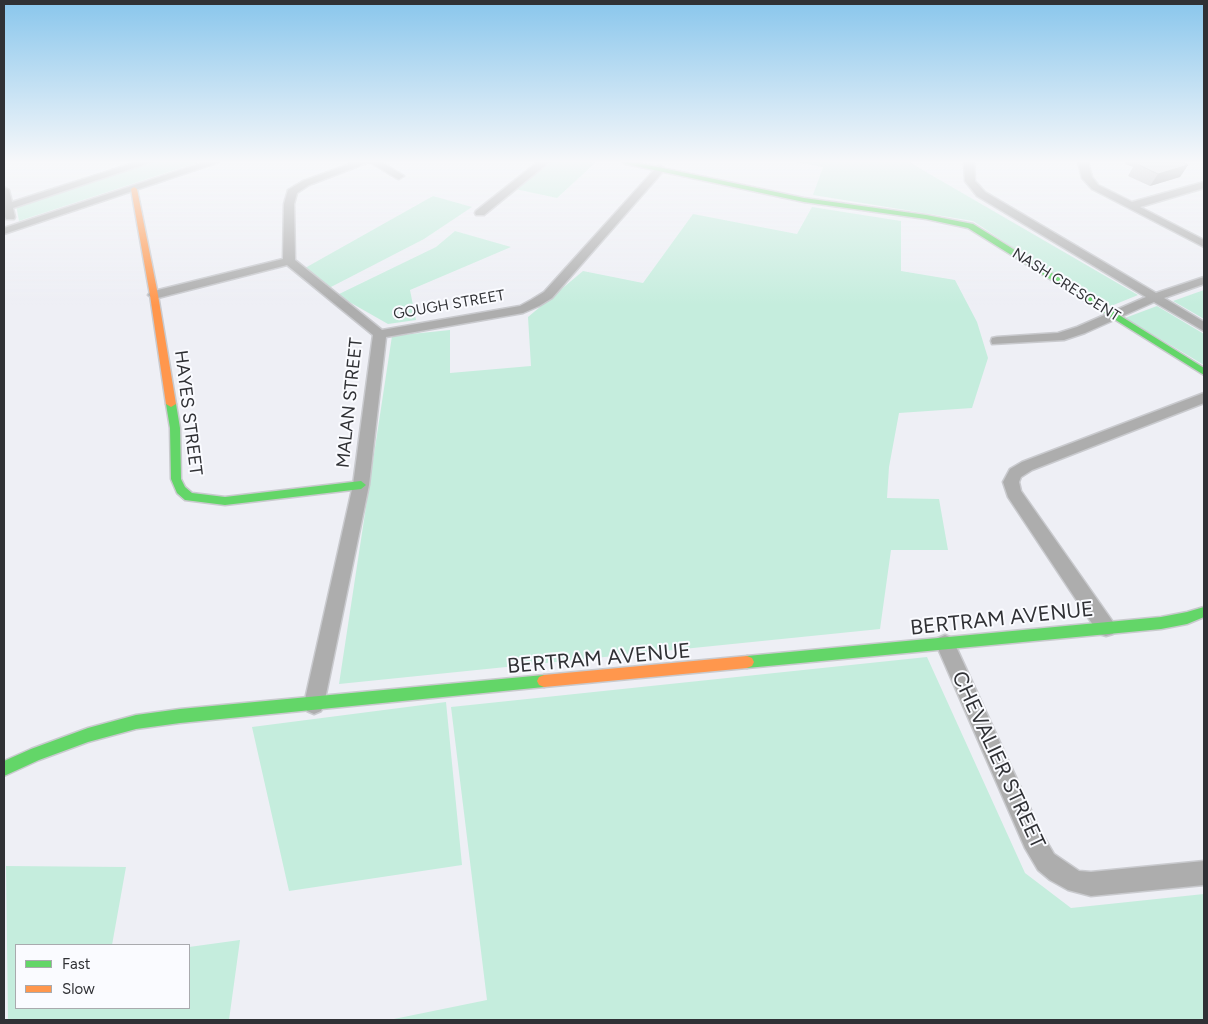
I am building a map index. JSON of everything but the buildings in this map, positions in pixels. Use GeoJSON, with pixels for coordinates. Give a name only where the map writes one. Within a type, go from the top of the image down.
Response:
{"type":"FeatureCollection","features":[{"type":"Feature","properties":{"kind":"street"},"geometry":{"type":"LineString","coordinates":[[8,210],[8,230],[70,210]]}},
{"type":"Feature","properties":{"kind":"street","name":"HAYES STREET"},"geometry":{"type":"LineString","coordinates":[[138,210],[154,295],[175,428],[176,479],[181,490],[189,497],[225,501],[361,485]]}},
{"type":"Feature","properties":{"kind":"street"},"geometry":{"type":"LineString","coordinates":[[154,295],[289,261],[289,210]]}},
{"type":"Feature","properties":{"kind":"street"},"geometry":{"type":"LineString","coordinates":[[480,213],[484,210]]}},
{"type":"Feature","properties":{"kind":"street","name":"GOUGH STREET"},"geometry":{"type":"LineString","coordinates":[[380,334],[523,309],[548,295],[624,210]]}},
{"type":"Feature","properties":{"kind":"street","name":"NASH CRESCENT"},"geometry":{"type":"LineString","coordinates":[[874,210],[926,217],[970,226],[1204,372]]}},
{"type":"Feature","properties":{"kind":"street"},"geometry":{"type":"LineString","coordinates":[[1007,210],[1204,327]]}},
{"type":"Feature","properties":{"kind":"street"},"geometry":{"type":"LineString","coordinates":[[1137,210],[1204,244]]}},
{"type":"Feature","properties":{"kind":"street","name":"MALAN STREET"},"geometry":{"type":"LineString","coordinates":[[289,261],[380,334],[361,485],[314,704]]}},
{"type":"Feature","properties":{"kind":"street"},"geometry":{"type":"LineString","coordinates":[[997,341],[1059,337],[1081,330],[1154,298],[1204,280]]}},
{"type":"Feature","properties":{"kind":"street"},"geometry":{"type":"LineString","coordinates":[[1106,628],[1014,493],[1011,482],[1015,473],[1027,466],[1204,398]]}},
{"type":"Feature","properties":{"kind":"street","name":"BERTRAM AVENUE"},"geometry":{"type":"LineString","coordinates":[[4,770],[36,754],[88,735],[136,722],[180,716],[1161,623],[1187,618],[1204,612]]}},
{"type":"Feature","properties":{"kind":"street","name":"CHEVALIER STREET"},"geometry":{"type":"LineString","coordinates":[[945,644],[1029,831],[1046,862],[1058,872],[1076,882],[1091,884],[1204,873]]}},
{"type":"Feature","properties":{"kind":"green space"},"geometry":{"type":"Polygon","coordinates":[[[17,210],[53,210],[19,221],[17,210]]]}},
{"type":"Feature","properties":{"kind":"green space"},"geometry":{"type":"Polygon","coordinates":[[[408,210],[468,210],[424,239],[329,288],[305,268],[408,210]]]}},
{"type":"Feature","properties":{"kind":"green space"},"geometry":{"type":"Polygon","coordinates":[[[810,210],[830,210],[901,221],[901,271],[955,280],[977,322],[988,358],[972,408],[899,413],[889,467],[887,498],[939,499],[948,550],[891,550],[880,629],[339,684],[392,336],[450,330],[450,373],[531,366],[528,317],[583,271],[643,283],[693,214],[797,234],[810,210]]]}},
{"type":"Feature","properties":{"kind":"green space"},"geometry":{"type":"Polygon","coordinates":[[[904,210],[991,210],[1138,295],[1111,306],[1098,304],[973,221],[904,210]]]}},
{"type":"Feature","properties":{"kind":"green space"},"geometry":{"type":"Polygon","coordinates":[[[455,231],[511,247],[410,290],[416,320],[388,324],[337,295],[436,247],[455,231]]]}},
{"type":"Feature","properties":{"kind":"green space"},"geometry":{"type":"Polygon","coordinates":[[[1204,290],[1204,319],[1173,301],[1204,290]]]}},
{"type":"Feature","properties":{"kind":"green space"},"geometry":{"type":"Polygon","coordinates":[[[1157,306],[1204,334],[1204,365],[1125,318],[1157,306]]]}},
{"type":"Feature","properties":{"kind":"green space"},"geometry":{"type":"Polygon","coordinates":[[[927,657],[1025,873],[1071,908],[1204,894],[1204,1020],[389,1020],[487,1000],[451,707],[927,657]]]}},
{"type":"Feature","properties":{"kind":"green space"},"geometry":{"type":"Polygon","coordinates":[[[446,702],[462,865],[289,891],[252,727],[446,702]]]}},
{"type":"Feature","properties":{"kind":"green space"},"geometry":{"type":"Polygon","coordinates":[[[6,866],[126,867],[112,944],[15,944],[15,1009],[190,1009],[190,947],[240,940],[229,1020],[8,1020],[6,866]]]}},
{"type":"Feature","properties":{"kind":"traffic: fast"},"geometry":{"type":"LineString","coordinates":[[874,210],[926,217],[970,226],[1204,372]]}},
{"type":"Feature","properties":{"kind":"traffic: fast"},"geometry":{"type":"LineString","coordinates":[[171,404],[175,428],[176,479],[181,490],[189,497],[225,501],[361,485]]}},
{"type":"Feature","properties":{"kind":"traffic: fast"},"geometry":{"type":"LineString","coordinates":[[747,662],[1161,623],[1187,618],[1204,612]]}},
{"type":"Feature","properties":{"kind":"traffic: fast"},"geometry":{"type":"LineString","coordinates":[[4,769],[36,754],[88,735],[136,722],[180,716],[544,681]]}},
{"type":"Feature","properties":{"kind":"traffic: slow"},"geometry":{"type":"LineString","coordinates":[[138,210],[154,295],[171,404]]}},
{"type":"Feature","properties":{"kind":"traffic: slow"},"geometry":{"type":"LineString","coordinates":[[544,681],[747,662]]}}]}
